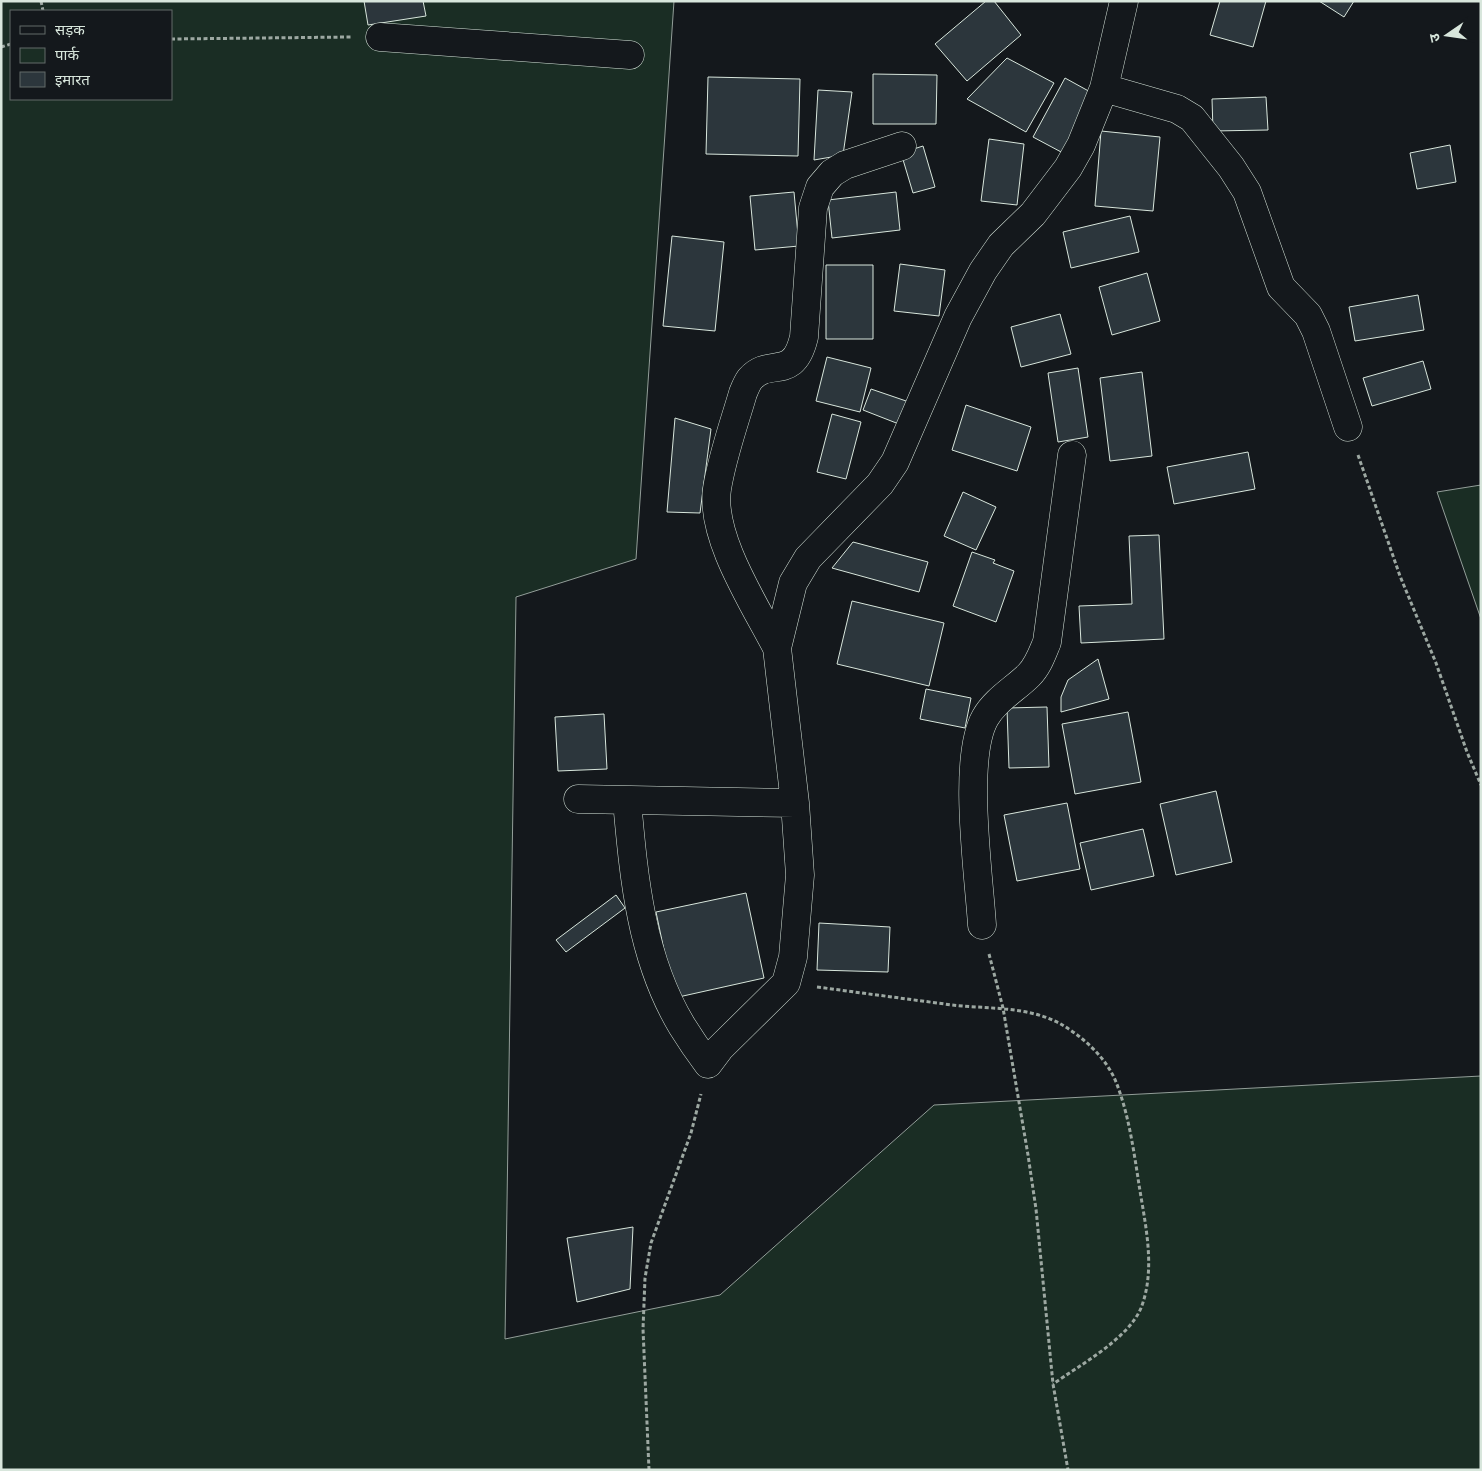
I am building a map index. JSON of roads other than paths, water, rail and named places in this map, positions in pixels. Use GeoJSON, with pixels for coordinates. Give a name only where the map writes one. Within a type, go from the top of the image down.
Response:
{"type":"FeatureCollection","features":[{"type":"Feature","properties":{"kind":"street"},"geometry":{"type":"LineString","coordinates":[[776,648],[793,583],[800,569],[808,558],[880,484],[895,462],[958,317],[983,271],[1001,245],[1033,214],[1068,168],[1081,145],[1104,88],[1124,1]]}},
{"type":"Feature","properties":{"kind":"street"},"geometry":{"type":"LineString","coordinates":[[380,37],[630,55]]}},
{"type":"Feature","properties":{"kind":"street"},"geometry":{"type":"LineString","coordinates":[[1104,88],[1176,109],[1192,118],[1231,167],[1247,192],[1281,287],[1308,315],[1316,331],[1348,427]]}},
{"type":"Feature","properties":{"kind":"street"},"geometry":{"type":"LineString","coordinates":[[627,801],[634,877],[641,923],[660,981],[682,1026],[708,1064],[720,1048],[786,983],[793,957],[800,874],[795,803],[776,648],[728,553],[717,520],[717,490],[743,393],[751,378],[761,372],[795,361],[801,353],[804,337],[813,208],[820,187],[832,174],[845,165],[902,146]]}},
{"type":"Feature","properties":{"kind":"street"},"geometry":{"type":"LineString","coordinates":[[982,926],[972,779],[976,742],[985,718],[996,703],[1030,675],[1039,662],[1047,642],[1072,455]]}},
{"type":"Feature","properties":{"kind":"street"},"geometry":{"type":"LineString","coordinates":[[578,798],[627,801],[795,803]]}}]}
